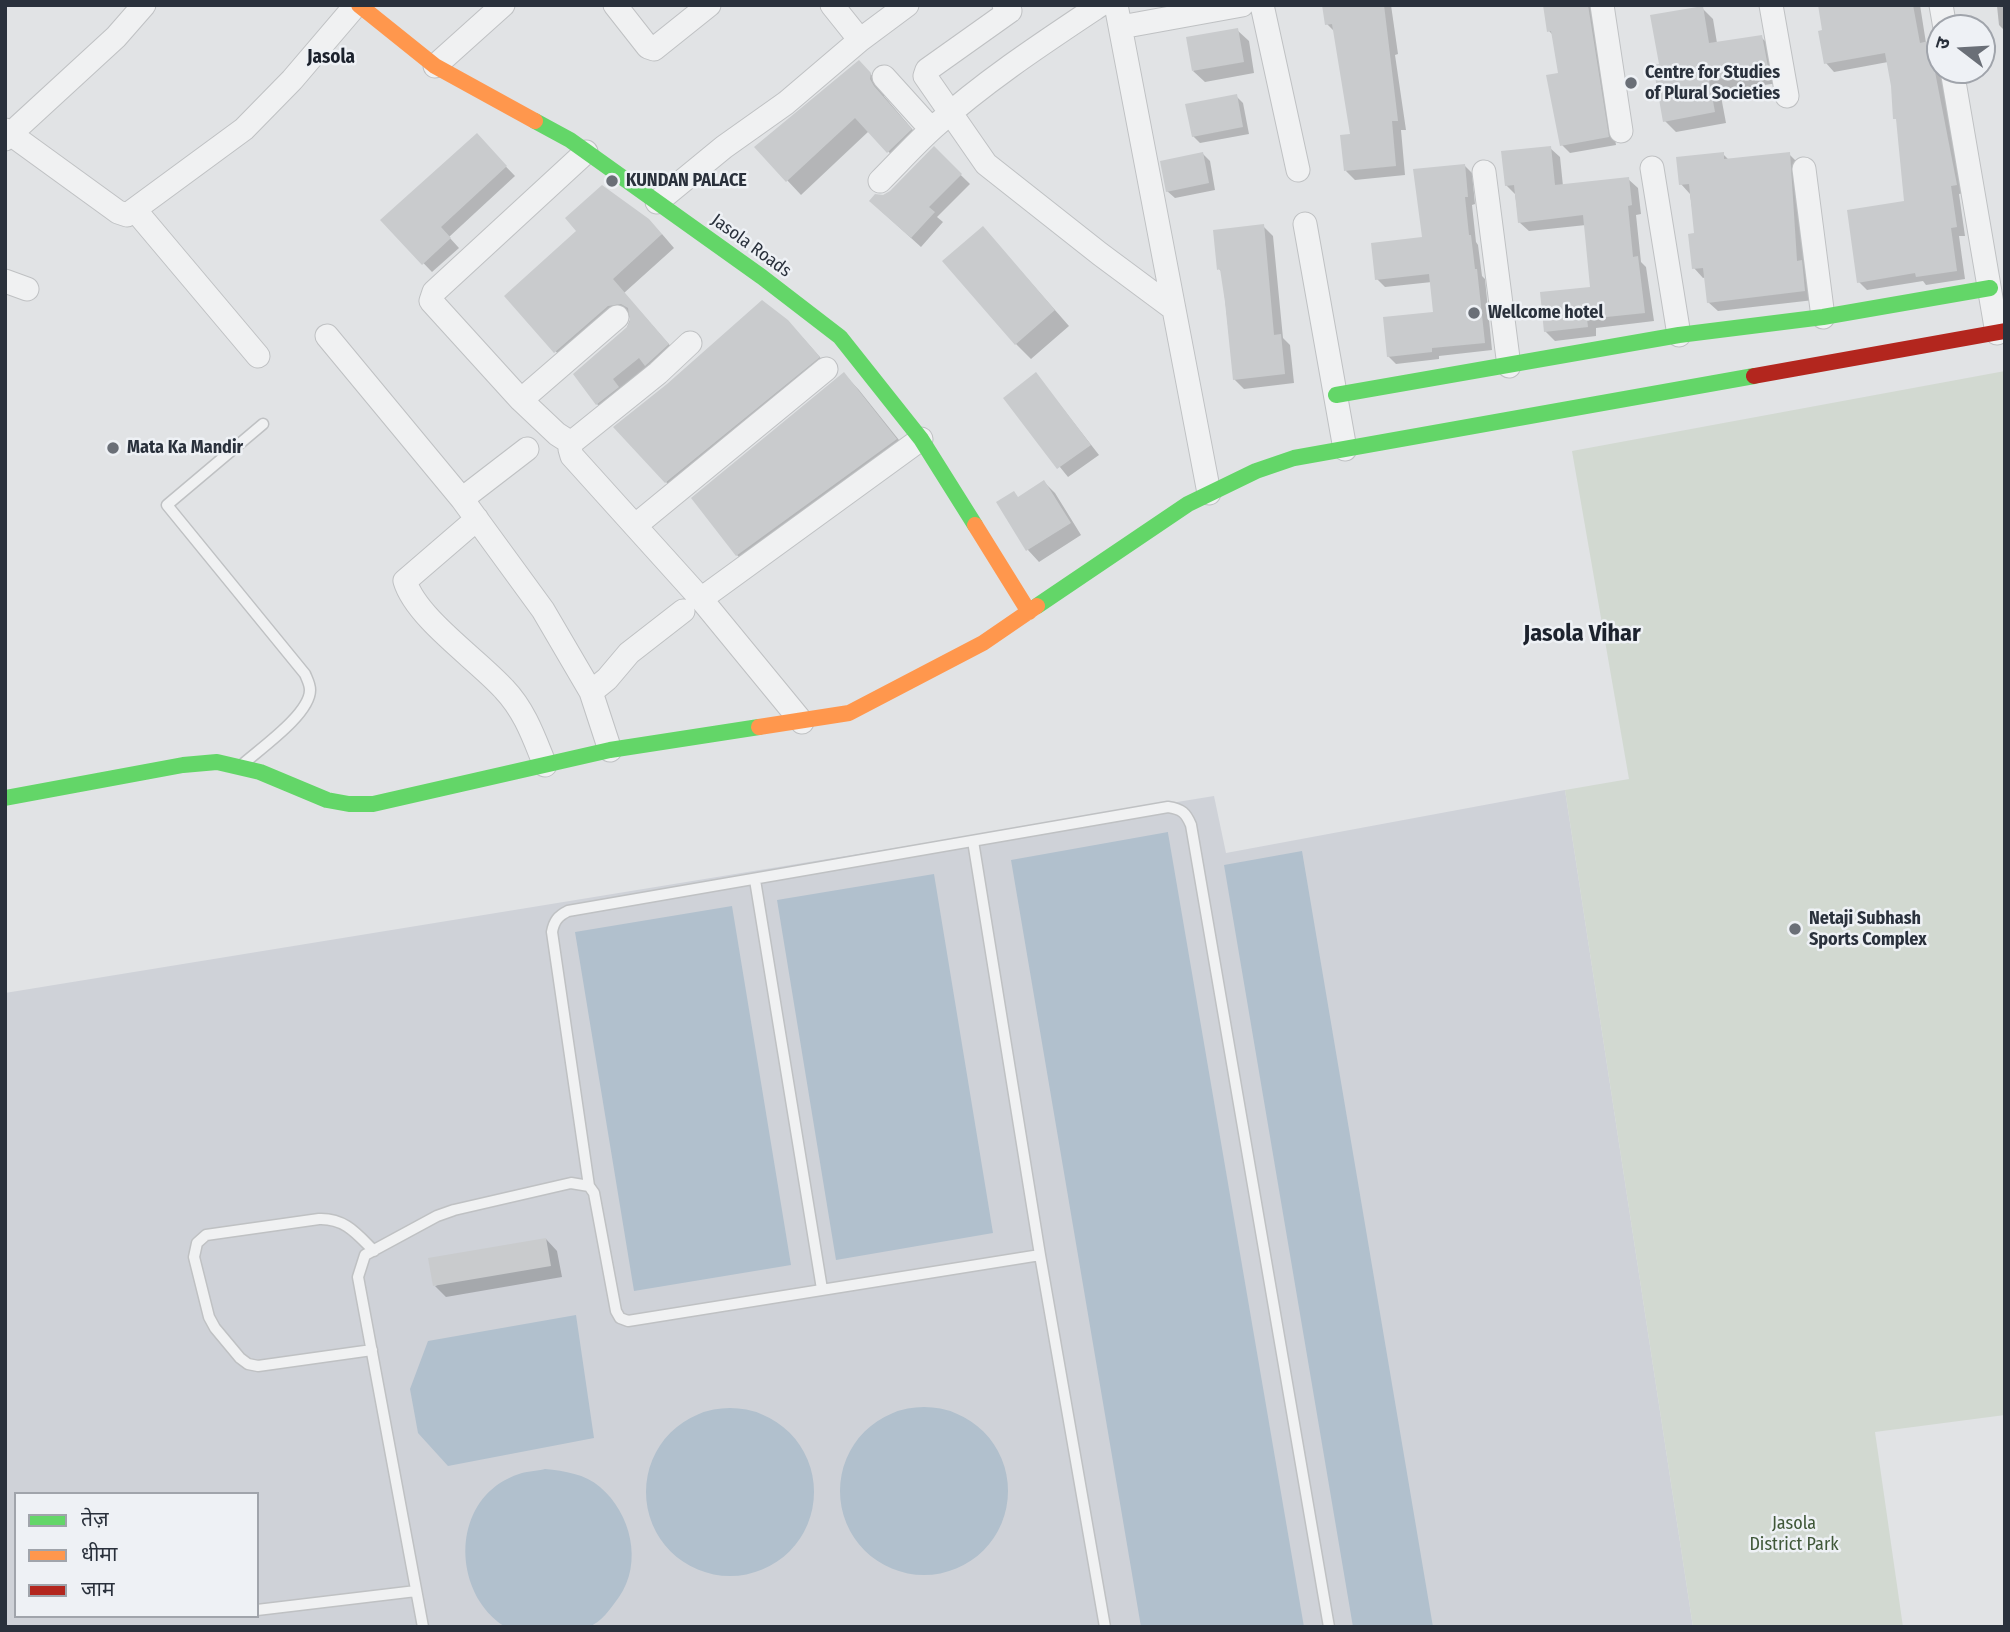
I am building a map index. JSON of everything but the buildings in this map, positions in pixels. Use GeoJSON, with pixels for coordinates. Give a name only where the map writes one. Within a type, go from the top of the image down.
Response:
{"type":"FeatureCollection","features":[{"type":"Feature","properties":{"kind":"street"},"geometry":{"type":"LineString","coordinates":[[144,5],[116,37],[7,135],[118,212],[127,215],[244,129],[292,80],[358,5]]}},
{"type":"Feature","properties":{"kind":"street","name":"Jasola Roads"},"geometry":{"type":"LineString","coordinates":[[358,5],[435,66],[570,140],[762,277],[840,337],[921,439],[1029,612]]}},
{"type":"Feature","properties":{"kind":"street"},"geometry":{"type":"LineString","coordinates":[[435,66],[503,5]]}},
{"type":"Feature","properties":{"kind":"street"},"geometry":{"type":"LineString","coordinates":[[615,5],[648,47],[654,49],[709,5]]}},
{"type":"Feature","properties":{"kind":"street"},"geometry":{"type":"LineString","coordinates":[[832,5],[860,40]]}},
{"type":"Feature","properties":{"kind":"street"},"geometry":{"type":"LineString","coordinates":[[657,202],[724,147],[799,93],[860,40],[907,5]]}},
{"type":"Feature","properties":{"kind":"street"},"geometry":{"type":"LineString","coordinates":[[880,181],[951,112],[1046,40],[1100,5]]}},
{"type":"Feature","properties":{"kind":"street"},"geometry":{"type":"LineString","coordinates":[[1209,493],[1118,16],[1242,5]]}},
{"type":"Feature","properties":{"kind":"street"},"geometry":{"type":"LineString","coordinates":[[1262,5],[1298,170]]}},
{"type":"Feature","properties":{"kind":"street"},"geometry":{"type":"LineString","coordinates":[[1602,5],[1621,131]]}},
{"type":"Feature","properties":{"kind":"street"},"geometry":{"type":"LineString","coordinates":[[1771,5],[1787,96]]}},
{"type":"Feature","properties":{"kind":"street"},"geometry":{"type":"LineString","coordinates":[[1011,7],[924,73],[972,146],[995,172],[1174,309]]}},
{"type":"Feature","properties":{"kind":"street"},"geometry":{"type":"LineString","coordinates":[[884,77],[931,129]]}},
{"type":"Feature","properties":{"kind":"street"},"geometry":{"type":"LineString","coordinates":[[5,799],[183,765],[217,762],[241,766],[327,800],[373,804],[610,750],[849,713],[983,643],[1188,504],[1281,462],[2001,332],[1990,288],[1954,84]]}},
{"type":"Feature","properties":{"kind":"street"},"geometry":{"type":"LineString","coordinates":[[571,443],[521,400],[433,306],[432,297],[586,152]]}},
{"type":"Feature","properties":{"kind":"street"},"geometry":{"type":"LineString","coordinates":[[1652,168],[1679,335]]}},
{"type":"Feature","properties":{"kind":"street"},"geometry":{"type":"LineString","coordinates":[[1804,169],[1823,317]]}},
{"type":"Feature","properties":{"kind":"street"},"geometry":{"type":"LineString","coordinates":[[1484,172],[1509,366]]}},
{"type":"Feature","properties":{"kind":"street"},"geometry":{"type":"LineString","coordinates":[[135,211],[258,356]]}},
{"type":"Feature","properties":{"kind":"street"},"geometry":{"type":"LineString","coordinates":[[1305,224],[1345,449]]}},
{"type":"Feature","properties":{"kind":"street"},"geometry":{"type":"LineString","coordinates":[[1336,395],[1679,335],[1823,317],[1990,288]]}},
{"type":"Feature","properties":{"kind":"street"},"geometry":{"type":"LineString","coordinates":[[521,400],[617,317]]}},
{"type":"Feature","properties":{"kind":"street"},"geometry":{"type":"LineString","coordinates":[[327,335],[462,499],[543,610],[591,692],[610,750]]}},
{"type":"Feature","properties":{"kind":"street"},"geometry":{"type":"LineString","coordinates":[[690,343],[658,373],[571,443],[572,456],[636,525],[692,605],[802,722]]}},
{"type":"Feature","properties":{"kind":"street"},"geometry":{"type":"LineString","coordinates":[[636,525],[826,369]]}},
{"type":"Feature","properties":{"kind":"street"},"geometry":{"type":"LineString","coordinates":[[591,692],[607,679],[629,653],[921,439]]}},
{"type":"Feature","properties":{"kind":"street"},"geometry":{"type":"LineString","coordinates":[[462,499],[527,449]]}},
{"type":"Feature","properties":{"kind":"street"},"geometry":{"type":"LineString","coordinates":[[477,519],[405,581],[408,590],[423,610],[506,690],[528,720],[545,765]]}},
{"type":"Feature","properties":{"kind":"lane"},"geometry":{"type":"LineString","coordinates":[[241,766],[297,717],[309,698],[310,688],[304,674],[167,505],[263,425]]}},
{"type":"Feature","properties":{"kind":"lane"},"geometry":{"type":"LineString","coordinates":[[1040,1255],[636,1321],[620,1318],[616,1311],[594,1194],[589,1186],[552,933],[553,924],[559,916],[568,911],[1168,807],[1186,813],[1193,839],[1329,1627]]}},
{"type":"Feature","properties":{"kind":"lane"},"geometry":{"type":"LineString","coordinates":[[973,841],[1040,1255],[1105,1627]]}},
{"type":"Feature","properties":{"kind":"lane"},"geometry":{"type":"LineString","coordinates":[[755,880],[822,1289]]}},
{"type":"Feature","properties":{"kind":"lane"},"geometry":{"type":"LineString","coordinates":[[423,1627],[358,1277],[365,1255],[437,1216],[454,1210],[571,1183],[589,1186]]}},
{"type":"Feature","properties":{"kind":"lane"},"geometry":{"type":"LineString","coordinates":[[372,1350],[258,1366],[248,1364],[215,1328],[209,1317],[194,1257],[197,1243],[206,1235],[332,1218],[348,1225],[374,1251]]}},
{"type":"Feature","properties":{"kind":"lane"},"geometry":{"type":"LineString","coordinates":[[259,1610],[416,1591]]}},
{"type":"Feature","properties":{"kind":"shaded area"},"geometry":{"type":"Polygon","coordinates":[[[1565,790],[1693,1627],[5,1627],[5,993],[1214,796],[1226,853],[1565,790]]]}},
{"type":"Feature","properties":{"kind":"green space","name":"Netaji Subhash Sports Complex"},"geometry":{"type":"Polygon","coordinates":[[[2005,371],[2005,1415],[1875,1432],[1903,1627],[1693,1627],[1565,790],[1629,779],[1572,451],[2005,371]]]}},
{"type":"Feature","properties":{"kind":"water"},"geometry":{"type":"Polygon","coordinates":[[[1168,832],[1304,1627],[1141,1627],[1011,860],[1168,832]]]}},
{"type":"Feature","properties":{"kind":"water"},"geometry":{"type":"Polygon","coordinates":[[[1302,851],[1433,1627],[1353,1627],[1224,865],[1302,851]]]}},
{"type":"Feature","properties":{"kind":"water"},"geometry":{"type":"Polygon","coordinates":[[[934,874],[993,1233],[836,1260],[777,900],[934,874]]]}},
{"type":"Feature","properties":{"kind":"water"},"geometry":{"type":"Polygon","coordinates":[[[732,906],[791,1265],[634,1291],[575,932],[732,906]]]}},
{"type":"Feature","properties":{"kind":"water"},"geometry":{"type":"Polygon","coordinates":[[[576,1315],[594,1438],[448,1466],[418,1433],[410,1389],[428,1341],[576,1315]]]}},
{"type":"Feature","properties":{"kind":"water"},"geometry":{"type":"Polygon","coordinates":[[[924,1407],[956,1414],[983,1432],[1001,1459],[1008,1491],[1001,1523],[983,1550],[956,1568],[924,1575],[892,1568],[865,1550],[847,1523],[840,1491],[847,1459],[865,1432],[892,1414],[924,1407]]]}},
{"type":"Feature","properties":{"kind":"water"},"geometry":{"type":"Polygon","coordinates":[[[730,1408],[762,1415],[789,1433],[807,1460],[814,1492],[807,1524],[789,1551],[762,1569],[730,1576],[698,1569],[671,1551],[653,1524],[646,1492],[653,1460],[671,1433],[698,1415],[730,1408]]]}},
{"type":"Feature","properties":{"kind":"water"},"geometry":{"type":"Polygon","coordinates":[[[545,1469],[581,1476],[600,1487],[611,1498],[626,1524],[632,1554],[626,1584],[605,1615],[588,1627],[504,1626],[485,1609],[471,1584],[466,1546],[468,1528],[475,1511],[486,1495],[500,1483],[522,1473],[545,1469]]]}},
{"type":"Feature","properties":{"kind":"traffic: fast"},"geometry":{"type":"LineString","coordinates":[[535,121],[570,140],[762,277],[840,337],[921,439],[975,525]]}},
{"type":"Feature","properties":{"kind":"traffic: fast"},"geometry":{"type":"LineString","coordinates":[[1336,395],[1679,335],[1823,317],[1990,288]]}},
{"type":"Feature","properties":{"kind":"traffic: fast"},"geometry":{"type":"LineString","coordinates":[[1037,606],[1188,504],[1256,471],[1294,458],[1754,376]]}},
{"type":"Feature","properties":{"kind":"traffic: fast"},"geometry":{"type":"LineString","coordinates":[[5,798],[183,765],[217,762],[260,772],[327,800],[373,804],[610,750],[759,727]]}},
{"type":"Feature","properties":{"kind":"traffic: slow"},"geometry":{"type":"LineString","coordinates":[[359,5],[435,66],[535,121]]}},
{"type":"Feature","properties":{"kind":"traffic: slow"},"geometry":{"type":"LineString","coordinates":[[975,525],[1029,612]]}},
{"type":"Feature","properties":{"kind":"traffic: slow"},"geometry":{"type":"LineString","coordinates":[[759,727],[849,713],[983,643],[1037,606]]}},
{"type":"Feature","properties":{"kind":"traffic: jam"},"geometry":{"type":"LineString","coordinates":[[1754,376],[2005,331]]}},
{"type":"Feature","properties":{"kind":"place","name":"Centre for Studies of Plural Societies"},"geometry":{"type":"Point","coordinates":[1631,83]}},
{"type":"Feature","properties":{"kind":"place","name":"KUNDAN PALACE"},"geometry":{"type":"Point","coordinates":[612,181]}},
{"type":"Feature","properties":{"kind":"place","name":"Wellcome hotel"},"geometry":{"type":"Point","coordinates":[1474,313]}},
{"type":"Feature","properties":{"kind":"place","name":"Mata Ka Mandir"},"geometry":{"type":"Point","coordinates":[113,448]}},
{"type":"Feature","properties":{"kind":"place","name":"Netaji Subhash Sports Complex"},"geometry":{"type":"Point","coordinates":[1795,929]}},
{"type":"Feature","properties":{"kind":"district","name":"Jasola"},"geometry":{"type":"Point","coordinates":[331,58]}},
{"type":"Feature","properties":{"kind":"district","name":"Jasola Vihar"},"geometry":{"type":"Point","coordinates":[1582,634]}},
{"type":"Feature","properties":{"kind":"park label","name":"Jasola District Park"},"geometry":{"type":"Point","coordinates":[1794,1534]}}]}
